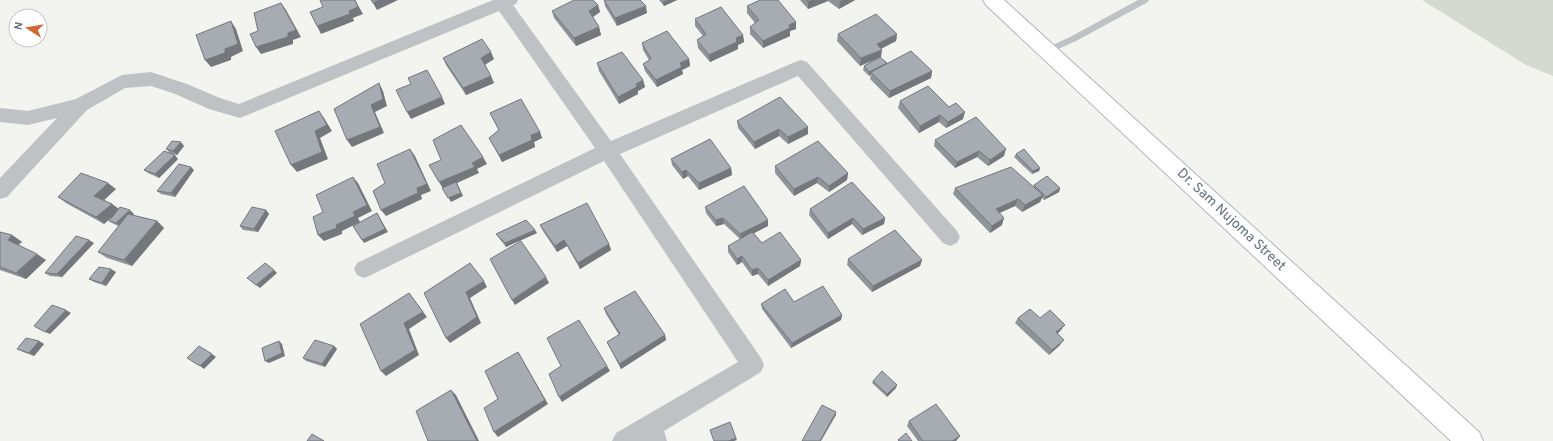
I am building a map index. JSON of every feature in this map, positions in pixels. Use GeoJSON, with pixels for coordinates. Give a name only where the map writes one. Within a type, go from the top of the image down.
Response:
{"type":"FeatureCollection","features":[{"type":"Feature","properties":{"kind":"street","name":"Dr. Sam Nujoma Street"},"geometry":{"type":"LineString","coordinates":[[992,0],[1470,441]]}},
{"type":"Feature","properties":{"kind":"street"},"geometry":{"type":"LineString","coordinates":[[0,191],[81,106],[122,82],[151,79],[181,89],[215,104],[240,111],[506,2],[753,365],[653,434],[624,441]]}},
{"type":"Feature","properties":{"kind":"street"},"geometry":{"type":"LineString","coordinates":[[364,269],[607,151],[801,67],[950,237]]}},
{"type":"Feature","properties":{"kind":"street"},"geometry":{"type":"LineString","coordinates":[[0,115],[28,118],[81,106]]}},
{"type":"Feature","properties":{"kind":"lane"},"geometry":{"type":"LineString","coordinates":[[1047,51],[1145,0]]}},
{"type":"Feature","properties":{"kind":"shaded area"},"geometry":{"type":"Polygon","coordinates":[[[1422,0],[1553,0],[1553,76],[1526,65],[1422,0]]]}},
{"type":"Feature","properties":{"kind":"building"},"geometry":{"type":"Polygon","coordinates":[[[320,0],[355,0],[358,7],[349,11],[350,14],[317,26],[310,12],[323,7],[320,0]]]}},
{"type":"Feature","properties":{"kind":"building"},"geometry":{"type":"Polygon","coordinates":[[[371,0],[379,0],[373,3],[371,0]]]}},
{"type":"Feature","properties":{"kind":"building"},"geometry":{"type":"Polygon","coordinates":[[[574,0],[593,0],[598,5],[589,11],[599,27],[574,38],[552,11],[574,0]]]}},
{"type":"Feature","properties":{"kind":"building"},"geometry":{"type":"Polygon","coordinates":[[[604,0],[640,0],[646,6],[615,18],[604,0]]]}},
{"type":"Feature","properties":{"kind":"building"},"geometry":{"type":"Polygon","coordinates":[[[760,0],[778,0],[796,22],[789,25],[790,28],[763,41],[750,27],[759,20],[747,6],[760,0]]]}},
{"type":"Feature","properties":{"kind":"building"},"geometry":{"type":"Polygon","coordinates":[[[281,3],[296,30],[288,33],[288,37],[256,47],[250,34],[258,31],[254,13],[281,3]]]}},
{"type":"Feature","properties":{"kind":"building"},"geometry":{"type":"Polygon","coordinates":[[[721,7],[743,35],[736,38],[737,42],[709,55],[697,40],[706,34],[695,19],[721,7]]]}},
{"type":"Feature","properties":{"kind":"building"},"geometry":{"type":"Polygon","coordinates":[[[876,14],[897,34],[877,44],[882,50],[861,58],[838,34],[876,14]]]}},
{"type":"Feature","properties":{"kind":"building"},"geometry":{"type":"Polygon","coordinates":[[[231,21],[238,44],[225,49],[225,53],[205,60],[196,35],[231,21]]]}},
{"type":"Feature","properties":{"kind":"building"},"geometry":{"type":"Polygon","coordinates":[[[667,31],[689,59],[680,63],[682,67],[656,80],[643,64],[651,59],[642,43],[667,31]]]}},
{"type":"Feature","properties":{"kind":"building"},"geometry":{"type":"Polygon","coordinates":[[[482,39],[491,52],[481,58],[491,76],[463,88],[443,58],[482,39]]]}},
{"type":"Feature","properties":{"kind":"building"},"geometry":{"type":"Polygon","coordinates":[[[911,51],[932,71],[890,91],[871,72],[911,51]]]}},
{"type":"Feature","properties":{"kind":"building"},"geometry":{"type":"Polygon","coordinates":[[[622,52],[643,80],[636,84],[637,87],[618,97],[597,63],[622,52]]]}},
{"type":"Feature","properties":{"kind":"building"},"geometry":{"type":"Polygon","coordinates":[[[880,57],[887,63],[869,72],[864,66],[880,57]]]}},
{"type":"Feature","properties":{"kind":"building"},"geometry":{"type":"Polygon","coordinates":[[[427,70],[442,97],[407,112],[396,90],[411,84],[408,78],[427,70]]]}},
{"type":"Feature","properties":{"kind":"building"},"geometry":{"type":"Polygon","coordinates":[[[379,83],[383,99],[371,105],[380,127],[347,140],[334,109],[379,83]]]}},
{"type":"Feature","properties":{"kind":"building"},"geometry":{"type":"Polygon","coordinates":[[[928,86],[949,107],[956,103],[965,112],[948,122],[940,115],[920,126],[900,101],[928,86]]]}},
{"type":"Feature","properties":{"kind":"building"},"geometry":{"type":"Polygon","coordinates":[[[780,97],[808,127],[788,137],[779,129],[754,142],[737,121],[780,97]]]}},
{"type":"Feature","properties":{"kind":"building"},"geometry":{"type":"Polygon","coordinates":[[[521,99],[540,132],[531,135],[532,140],[499,155],[489,138],[499,130],[490,113],[521,99]]]}},
{"type":"Feature","properties":{"kind":"building"},"geometry":{"type":"Polygon","coordinates":[[[319,111],[327,125],[315,131],[322,152],[291,165],[275,131],[319,111]]]}},
{"type":"Feature","properties":{"kind":"building"},"geometry":{"type":"Polygon","coordinates":[[[976,117],[1006,149],[990,160],[979,151],[957,162],[935,140],[976,117]]]}},
{"type":"Feature","properties":{"kind":"building"},"geometry":{"type":"Polygon","coordinates":[[[461,125],[483,157],[472,163],[475,167],[439,182],[429,165],[441,160],[433,140],[461,125]]]}},
{"type":"Feature","properties":{"kind":"building"},"geometry":{"type":"Polygon","coordinates":[[[710,139],[731,168],[699,183],[686,170],[682,172],[671,159],[710,139]]]}},
{"type":"Feature","properties":{"kind":"building"},"geometry":{"type":"Polygon","coordinates":[[[172,141],[181,142],[173,151],[166,149],[172,141]]]}},
{"type":"Feature","properties":{"kind":"building"},"geometry":{"type":"Polygon","coordinates":[[[818,141],[848,173],[829,186],[818,177],[794,189],[775,166],[818,141]]]}},
{"type":"Feature","properties":{"kind":"building"},"geometry":{"type":"Polygon","coordinates":[[[410,149],[427,184],[417,188],[418,193],[381,210],[373,191],[385,183],[377,164],[410,149]]]}},
{"type":"Feature","properties":{"kind":"building"},"geometry":{"type":"Polygon","coordinates":[[[1024,149],[1040,168],[1033,171],[1016,154],[1024,149]]]}},
{"type":"Feature","properties":{"kind":"building"},"geometry":{"type":"Polygon","coordinates":[[[164,151],[175,155],[155,174],[144,170],[164,151]]]}},
{"type":"Feature","properties":{"kind":"building"},"geometry":{"type":"Polygon","coordinates":[[[179,164],[191,167],[171,193],[157,191],[179,164]]]}},
{"type":"Feature","properties":{"kind":"building"},"geometry":{"type":"Polygon","coordinates":[[[1011,167],[1043,195],[1025,205],[1018,199],[996,209],[1004,218],[992,226],[955,188],[1011,167]]]}},
{"type":"Feature","properties":{"kind":"building"},"geometry":{"type":"Polygon","coordinates":[[[81,173],[108,183],[94,196],[112,204],[96,217],[58,197],[81,173]]]}},
{"type":"Feature","properties":{"kind":"building"},"geometry":{"type":"Polygon","coordinates":[[[1047,176],[1060,188],[1046,197],[1034,185],[1047,176]]]}},
{"type":"Feature","properties":{"kind":"building"},"geometry":{"type":"Polygon","coordinates":[[[353,177],[367,205],[353,212],[355,216],[336,225],[337,228],[318,235],[313,217],[323,212],[316,195],[353,177]]]}},
{"type":"Feature","properties":{"kind":"building"},"geometry":{"type":"Polygon","coordinates":[[[456,182],[461,193],[448,198],[442,188],[456,182]]]}},
{"type":"Feature","properties":{"kind":"building"},"geometry":{"type":"Polygon","coordinates":[[[852,182],[885,218],[863,229],[853,218],[828,233],[810,209],[852,182]]]}},
{"type":"Feature","properties":{"kind":"building"},"geometry":{"type":"Polygon","coordinates":[[[744,186],[768,220],[740,234],[723,218],[716,220],[705,207],[744,186]]]}},
{"type":"Feature","properties":{"kind":"building"},"geometry":{"type":"Polygon","coordinates":[[[587,203],[609,244],[578,263],[564,240],[555,246],[540,225],[587,203]]]}},
{"type":"Feature","properties":{"kind":"building"},"geometry":{"type":"Polygon","coordinates":[[[120,207],[130,210],[116,223],[109,221],[120,207]]]}},
{"type":"Feature","properties":{"kind":"building"},"geometry":{"type":"Polygon","coordinates":[[[252,207],[266,210],[254,229],[240,226],[252,207]]]}},
{"type":"Feature","properties":{"kind":"building"},"geometry":{"type":"Polygon","coordinates":[[[377,213],[385,229],[362,240],[353,226],[377,213]]]}},
{"type":"Feature","properties":{"kind":"building"},"geometry":{"type":"Polygon","coordinates":[[[128,214],[157,221],[124,260],[98,252],[128,214]]]}},
{"type":"Feature","properties":{"kind":"building"},"geometry":{"type":"Polygon","coordinates":[[[526,220],[535,230],[505,243],[496,234],[526,220]]]}},
{"type":"Feature","properties":{"kind":"building"},"geometry":{"type":"Polygon","coordinates":[[[895,230],[922,260],[873,286],[848,259],[895,230]]]}},
{"type":"Feature","properties":{"kind":"building"},"geometry":{"type":"Polygon","coordinates":[[[0,232],[12,235],[8,240],[37,254],[16,273],[0,267],[0,232]]]}},
{"type":"Feature","properties":{"kind":"building"},"geometry":{"type":"Polygon","coordinates":[[[752,232],[762,243],[780,232],[801,260],[768,280],[758,268],[752,270],[742,256],[737,259],[728,246],[752,232]]]}},
{"type":"Feature","properties":{"kind":"building"},"geometry":{"type":"Polygon","coordinates":[[[76,236],[89,240],[57,274],[45,273],[76,236]]]}},
{"type":"Feature","properties":{"kind":"building"},"geometry":{"type":"Polygon","coordinates":[[[521,241],[546,277],[512,300],[490,259],[521,241]]]}},
{"type":"Feature","properties":{"kind":"building"},"geometry":{"type":"Polygon","coordinates":[[[265,263],[274,270],[256,285],[247,278],[265,263]]]}},
{"type":"Feature","properties":{"kind":"building"},"geometry":{"type":"Polygon","coordinates":[[[470,263],[484,281],[466,292],[477,317],[446,338],[424,293],[470,263]]]}},
{"type":"Feature","properties":{"kind":"building"},"geometry":{"type":"Polygon","coordinates":[[[99,267],[111,269],[102,283],[89,279],[99,267]]]}},
{"type":"Feature","properties":{"kind":"building"},"geometry":{"type":"Polygon","coordinates":[[[823,286],[842,315],[792,343],[761,304],[785,289],[794,302],[823,286]]]}},
{"type":"Feature","properties":{"kind":"building"},"geometry":{"type":"Polygon","coordinates":[[[635,291],[665,335],[619,364],[607,342],[620,334],[604,308],[635,291]]]}},
{"type":"Feature","properties":{"kind":"building"},"geometry":{"type":"Polygon","coordinates":[[[409,293],[423,312],[404,323],[415,350],[381,371],[360,324],[409,293]]]}},
{"type":"Feature","properties":{"kind":"building"},"geometry":{"type":"Polygon","coordinates":[[[52,305],[66,310],[45,332],[34,326],[52,305]]]}},
{"type":"Feature","properties":{"kind":"building"},"geometry":{"type":"Polygon","coordinates":[[[1030,309],[1040,318],[1050,310],[1065,325],[1056,332],[1064,340],[1052,350],[1018,318],[1030,309]]]}},
{"type":"Feature","properties":{"kind":"building"},"geometry":{"type":"Polygon","coordinates":[[[579,320],[607,366],[559,397],[549,374],[561,366],[547,338],[579,320]]]}},
{"type":"Feature","properties":{"kind":"building"},"geometry":{"type":"Polygon","coordinates":[[[26,338],[39,341],[29,353],[17,349],[26,338]]]}},
{"type":"Feature","properties":{"kind":"building"},"geometry":{"type":"Polygon","coordinates":[[[315,340],[334,346],[322,364],[303,358],[315,340]]]}},
{"type":"Feature","properties":{"kind":"building"},"geometry":{"type":"Polygon","coordinates":[[[279,341],[282,353],[265,361],[262,348],[279,341]]]}},
{"type":"Feature","properties":{"kind":"building"},"geometry":{"type":"Polygon","coordinates":[[[199,346],[212,354],[200,366],[187,358],[199,346]]]}},
{"type":"Feature","properties":{"kind":"building"},"geometry":{"type":"Polygon","coordinates":[[[518,352],[545,400],[494,432],[484,408],[498,399],[485,371],[518,352]]]}},
{"type":"Feature","properties":{"kind":"building"},"geometry":{"type":"Polygon","coordinates":[[[882,371],[897,385],[887,394],[873,381],[882,371]]]}},
{"type":"Feature","properties":{"kind":"building"},"geometry":{"type":"Polygon","coordinates":[[[451,390],[477,441],[428,441],[416,411],[451,390]]]}},
{"type":"Feature","properties":{"kind":"building"},"geometry":{"type":"Polygon","coordinates":[[[936,404],[960,436],[952,441],[923,441],[909,421],[936,404]]]}},
{"type":"Feature","properties":{"kind":"building"},"geometry":{"type":"Polygon","coordinates":[[[822,405],[836,412],[820,441],[802,441],[822,405]]]}},
{"type":"Feature","properties":{"kind":"building"},"geometry":{"type":"Polygon","coordinates":[[[730,422],[736,438],[728,441],[714,441],[710,430],[730,422]]]}},
{"type":"Feature","properties":{"kind":"building"},"geometry":{"type":"Polygon","coordinates":[[[906,433],[912,441],[898,440],[906,433]]]}},
{"type":"Feature","properties":{"kind":"building"},"geometry":{"type":"Polygon","coordinates":[[[312,434],[324,441],[307,441],[312,434]]]}}]}
